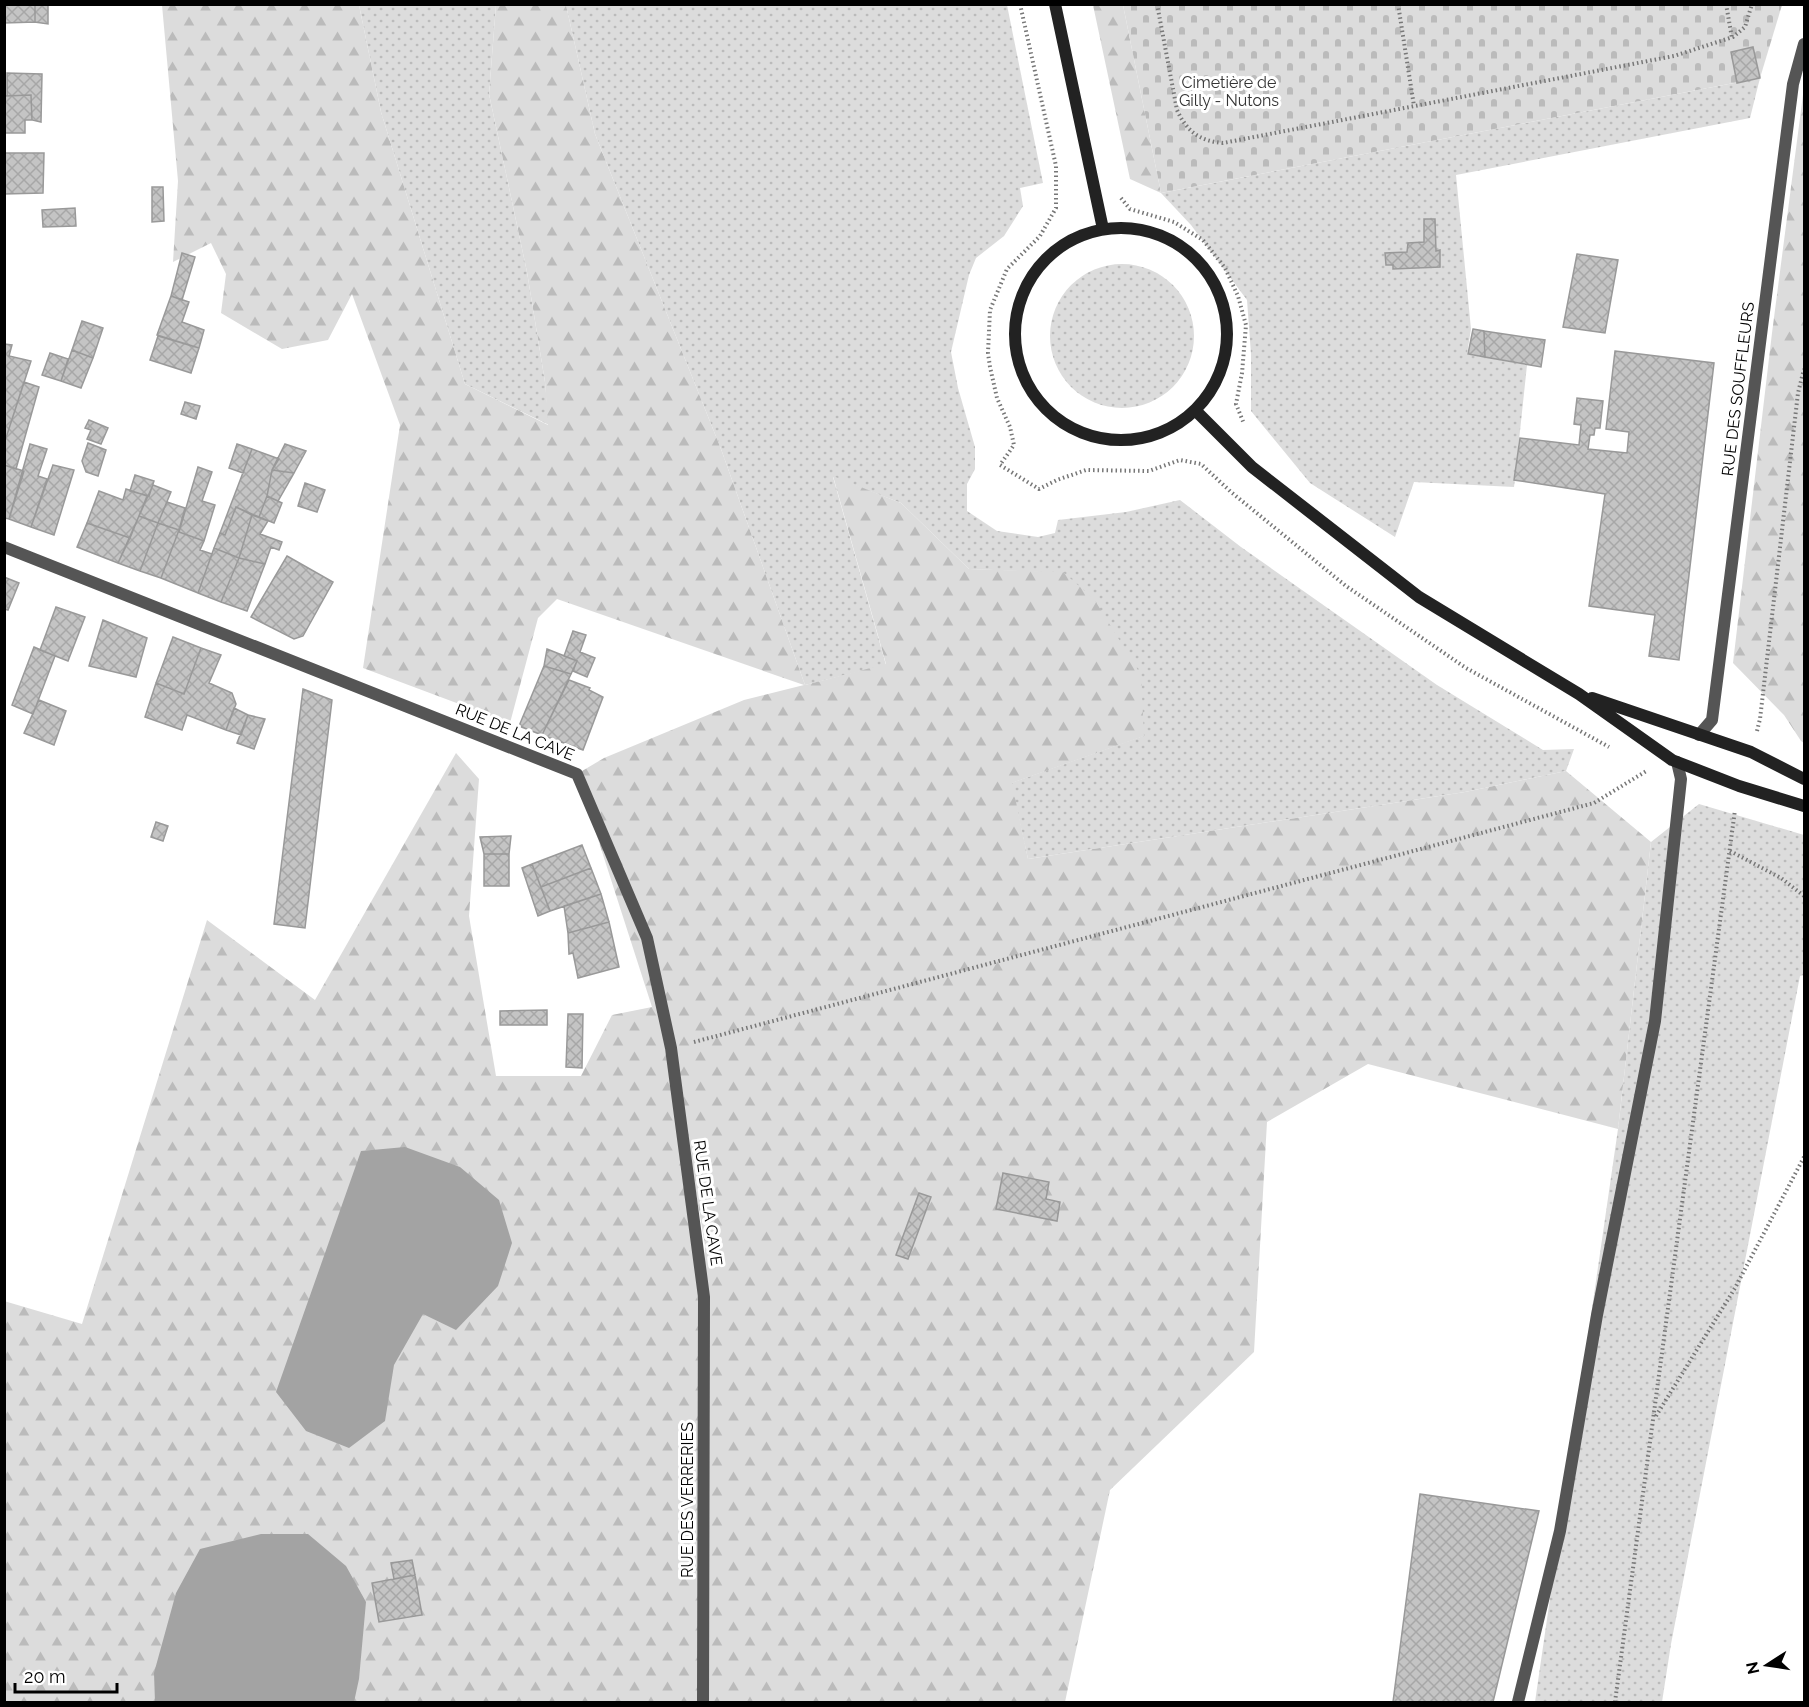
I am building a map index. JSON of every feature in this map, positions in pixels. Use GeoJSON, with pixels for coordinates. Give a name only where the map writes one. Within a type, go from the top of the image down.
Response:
{"type":"FeatureCollection","features":[{"type":"Feature","properties":{"kind":"main road"},"geometry":{"type":"LineString","coordinates":[[1055,4],[1103,229]]}},
{"type":"Feature","properties":{"kind":"main road"},"geometry":{"type":"LineString","coordinates":[[1103,229],[1138,229],[1170,240],[1197,259],[1216,287],[1227,319],[1226,352],[1216,383],[1196,411],[1167,432],[1132,441],[1104,439],[1095,438],[1062,423],[1035,398],[1019,365],[1015,329],[1022,294],[1042,263],[1071,240],[1103,229]]}},
{"type":"Feature","properties":{"kind":"main road"},"geometry":{"type":"LineString","coordinates":[[1196,411],[1252,467],[1419,597],[1579,694],[1660,753],[1677,762],[1745,788],[1804,806]]}},
{"type":"Feature","properties":{"kind":"main road"},"geometry":{"type":"LineString","coordinates":[[1579,694],[1751,752],[1804,779]]}},
{"type":"Feature","properties":{"kind":"street","name":"RUE DES SOUFFLEURS"},"geometry":{"type":"LineString","coordinates":[[1699,735],[1712,720],[1793,84],[1804,44]]}},
{"type":"Feature","properties":{"kind":"street","name":"RUE DE LA CAVE"},"geometry":{"type":"LineString","coordinates":[[4,548],[577,774],[647,938],[671,1047],[704,1297]]}},
{"type":"Feature","properties":{"kind":"street"},"geometry":{"type":"LineString","coordinates":[[1518,1702],[1560,1531],[1597,1315],[1655,1021],[1681,779],[1677,762]]}},
{"type":"Feature","properties":{"kind":"street","name":"RUE DES VERRERIES"},"geometry":{"type":"LineString","coordinates":[[703,1702],[704,1297]]}},
{"type":"Feature","properties":{"kind":"path"},"geometry":{"type":"LineString","coordinates":[[1157,4],[1177,110],[1188,130],[1210,142],[1223,143],[1674,56],[1732,38],[1745,27],[1752,4]]}},
{"type":"Feature","properties":{"kind":"path"},"geometry":{"type":"LineString","coordinates":[[1398,4],[1414,106]]}},
{"type":"Feature","properties":{"kind":"path"},"geometry":{"type":"LineString","coordinates":[[1726,4],[1732,38]]}},
{"type":"Feature","properties":{"kind":"path"},"geometry":{"type":"LineString","coordinates":[[1119,195],[1130,209],[1174,222],[1203,240],[1225,268],[1238,296],[1246,325],[1242,374],[1236,404],[1246,430]]}},
{"type":"Feature","properties":{"kind":"path"},"geometry":{"type":"LineString","coordinates":[[1751,752],[1760,719],[1798,393],[1804,369]]}},
{"type":"Feature","properties":{"kind":"path"},"geometry":{"type":"LineString","coordinates":[[671,1047],[1594,803],[1652,767],[1660,753]]}},
{"type":"Feature","properties":{"kind":"path"},"geometry":{"type":"LineString","coordinates":[[1615,1702],[1730,851],[1737,802],[1745,788]]}},
{"type":"Feature","properties":{"kind":"path"},"geometry":{"type":"LineString","coordinates":[[1730,851],[1781,878],[1804,896]]}},
{"type":"Feature","properties":{"kind":"path"},"geometry":{"type":"LineString","coordinates":[[1654,1419],[1735,1288],[1804,1157]]}},
{"type":"Feature","properties":{"kind":"green space"},"geometry":{"type":"Polygon","coordinates":[[[162,5],[359,5],[381,112],[465,384],[548,425],[545,382],[527,272],[489,94],[496,5],[566,5],[595,134],[721,449],[805,685],[886,664],[833,476],[901,503],[969,569],[1063,572],[1094,599],[1141,675],[1144,736],[1012,783],[1028,859],[1465,792],[1566,771],[1651,842],[1618,1129],[1368,1064],[1267,1122],[1254,1352],[1110,1490],[1065,1702],[5,1702],[4,1301],[82,1324],[207,920],[315,1000],[456,753],[479,779],[469,916],[496,1076],[581,1076],[612,1015],[652,1007],[577,774],[604,758],[744,700],[804,685],[557,599],[538,618],[510,723],[363,668],[400,425],[352,294],[328,340],[282,349],[221,313],[226,274],[211,243],[173,262],[178,181],[162,5]],[[671,1048],[665,1049],[677,1094],[704,1293],[705,1245],[671,1048]]]}},
{"type":"Feature","properties":{"kind":"green space"},"geometry":{"type":"Polygon","coordinates":[[[359,5],[496,5],[489,94],[527,272],[545,382],[549,425],[465,384],[381,112],[359,5]]]}},
{"type":"Feature","properties":{"kind":"green space"},"geometry":{"type":"Polygon","coordinates":[[[566,5],[1007,5],[1043,183],[1020,188],[1023,206],[1004,236],[976,258],[969,275],[951,352],[958,388],[975,447],[975,469],[967,484],[967,511],[997,531],[1038,537],[1055,533],[1058,520],[1126,512],[1180,500],[1241,547],[1437,685],[1543,750],[1574,749],[1566,771],[1465,792],[1028,859],[1011,783],[1143,736],[1063,573],[969,569],[901,503],[833,477],[886,665],[805,685],[721,449],[595,134],[566,5]]]}},
{"type":"Feature","properties":{"kind":"green space"},"geometry":{"type":"Polygon","coordinates":[[[1093,5],[1123,5],[1161,193],[1130,179],[1093,5]]]}},
{"type":"Feature","properties":{"kind":"green space","name":"Cimetière de Gilly - Nutons"},"geometry":{"type":"Polygon","coordinates":[[[1123,5],[1782,5],[1760,78],[1161,193],[1123,5]]]}},
{"type":"Feature","properties":{"kind":"green space"},"geometry":{"type":"Polygon","coordinates":[[[1760,78],[1750,118],[1456,175],[1471,329],[1467,354],[1527,365],[1514,487],[1414,482],[1395,537],[1310,483],[1251,411],[1251,354],[1247,300],[1191,225],[1161,193],[1760,78]]]}},
{"type":"Feature","properties":{"kind":"green space"},"geometry":{"type":"Polygon","coordinates":[[[1804,87],[1804,743],[1784,715],[1733,663],[1804,87]]]}},
{"type":"Feature","properties":{"kind":"green space"},"geometry":{"type":"Polygon","coordinates":[[[1122,264],[1150,269],[1173,285],[1189,308],[1194,336],[1189,364],[1173,387],[1150,403],[1122,408],[1094,403],[1071,387],[1055,364],[1050,336],[1055,308],[1071,285],[1094,269],[1122,264]]]}},
{"type":"Feature","properties":{"kind":"green space"},"geometry":{"type":"Polygon","coordinates":[[[1699,804],[1804,835],[1804,975],[1800,976],[1671,1644],[1662,1702],[1535,1702],[1618,1129],[1651,842],[1699,804]]]}},
{"type":"Feature","properties":{"kind":"shaded area"},"geometry":{"type":"Polygon","coordinates":[[[405,1147],[460,1167],[499,1200],[512,1243],[498,1286],[456,1330],[423,1314],[394,1365],[385,1421],[349,1448],[306,1431],[276,1392],[361,1151],[405,1147]]]}},
{"type":"Feature","properties":{"kind":"shaded area"},"geometry":{"type":"Polygon","coordinates":[[[261,1534],[308,1534],[346,1566],[366,1602],[359,1679],[354,1702],[155,1702],[154,1673],[176,1593],[200,1549],[261,1534]]]}},
{"type":"Feature","properties":{"kind":"building"},"geometry":{"type":"Polygon","coordinates":[[[4,4],[35,4],[35,22],[4,23],[4,4]]]}},
{"type":"Feature","properties":{"kind":"building"},"geometry":{"type":"Polygon","coordinates":[[[35,4],[48,4],[48,24],[35,22],[35,4]]]}},
{"type":"Feature","properties":{"kind":"building"},"geometry":{"type":"Polygon","coordinates":[[[1753,47],[1760,78],[1737,83],[1731,52],[1753,47]]]}},
{"type":"Feature","properties":{"kind":"building"},"geometry":{"type":"Polygon","coordinates":[[[7,73],[42,74],[41,122],[32,120],[31,95],[7,96],[7,73]]]}},
{"type":"Feature","properties":{"kind":"building"},"geometry":{"type":"Polygon","coordinates":[[[31,95],[32,120],[25,120],[25,133],[4,133],[4,96],[31,95]]]}},
{"type":"Feature","properties":{"kind":"building"},"geometry":{"type":"Polygon","coordinates":[[[4,153],[44,153],[43,193],[4,194],[4,153]]]}},
{"type":"Feature","properties":{"kind":"building"},"geometry":{"type":"Polygon","coordinates":[[[152,187],[163,187],[164,221],[152,222],[152,187]]]}},
{"type":"Feature","properties":{"kind":"building"},"geometry":{"type":"Polygon","coordinates":[[[75,208],[76,226],[43,227],[42,210],[75,208]]]}},
{"type":"Feature","properties":{"kind":"building"},"geometry":{"type":"Polygon","coordinates":[[[1424,219],[1435,219],[1436,251],[1440,250],[1440,267],[1393,269],[1393,265],[1386,265],[1385,253],[1407,252],[1408,243],[1424,242],[1424,219]]]}},
{"type":"Feature","properties":{"kind":"building"},"geometry":{"type":"Polygon","coordinates":[[[182,253],[195,257],[182,300],[171,296],[182,253]]]}},
{"type":"Feature","properties":{"kind":"building"},"geometry":{"type":"Polygon","coordinates":[[[1577,254],[1618,260],[1605,333],[1563,327],[1577,254]]]}},
{"type":"Feature","properties":{"kind":"building"},"geometry":{"type":"Polygon","coordinates":[[[171,296],[189,302],[182,322],[204,330],[199,348],[157,335],[171,296]]]}},
{"type":"Feature","properties":{"kind":"building"},"geometry":{"type":"Polygon","coordinates":[[[82,321],[103,328],[93,358],[72,350],[82,321]]]}},
{"type":"Feature","properties":{"kind":"building"},"geometry":{"type":"Polygon","coordinates":[[[1473,329],[1484,331],[1485,357],[1468,354],[1473,329]]]}},
{"type":"Feature","properties":{"kind":"building"},"geometry":{"type":"Polygon","coordinates":[[[1484,331],[1545,340],[1541,367],[1485,357],[1484,331]]]}},
{"type":"Feature","properties":{"kind":"building"},"geometry":{"type":"Polygon","coordinates":[[[158,336],[199,348],[191,373],[150,360],[158,336]]]}},
{"type":"Feature","properties":{"kind":"building"},"geometry":{"type":"Polygon","coordinates":[[[4,344],[12,345],[9,356],[31,361],[4,444],[4,344]]]}},
{"type":"Feature","properties":{"kind":"building"},"geometry":{"type":"Polygon","coordinates":[[[72,350],[93,358],[81,388],[61,381],[72,350]]]}},
{"type":"Feature","properties":{"kind":"building"},"geometry":{"type":"Polygon","coordinates":[[[1615,351],[1714,363],[1679,660],[1649,656],[1655,615],[1589,606],[1605,494],[1514,480],[1520,438],[1579,445],[1581,425],[1574,424],[1577,398],[1603,401],[1600,428],[1595,428],[1594,435],[1590,435],[1588,449],[1627,453],[1629,432],[1606,429],[1615,351]]]}},
{"type":"Feature","properties":{"kind":"building"},"geometry":{"type":"Polygon","coordinates":[[[50,353],[68,359],[61,381],[42,375],[50,353]]]}},
{"type":"Feature","properties":{"kind":"building"},"geometry":{"type":"Polygon","coordinates":[[[24,382],[39,387],[16,469],[4,465],[4,444],[24,382]]]}},
{"type":"Feature","properties":{"kind":"building"},"geometry":{"type":"Polygon","coordinates":[[[185,402],[200,406],[196,419],[181,414],[185,402]]]}},
{"type":"Feature","properties":{"kind":"building"},"geometry":{"type":"Polygon","coordinates":[[[89,420],[108,428],[101,444],[87,439],[91,430],[85,428],[89,420]]]}},
{"type":"Feature","properties":{"kind":"building"},"geometry":{"type":"Polygon","coordinates":[[[88,443],[106,450],[98,476],[86,472],[82,461],[88,443]]]}},
{"type":"Feature","properties":{"kind":"building"},"geometry":{"type":"Polygon","coordinates":[[[30,444],[47,449],[38,476],[47,479],[31,527],[9,519],[30,444]]]}},
{"type":"Feature","properties":{"kind":"building"},"geometry":{"type":"Polygon","coordinates":[[[237,444],[252,449],[243,473],[229,468],[237,444]]]}},
{"type":"Feature","properties":{"kind":"building"},"geometry":{"type":"Polygon","coordinates":[[[285,444],[306,451],[294,473],[272,470],[285,444]]]}},
{"type":"Feature","properties":{"kind":"building"},"geometry":{"type":"Polygon","coordinates":[[[252,449],[279,459],[272,470],[267,496],[259,517],[236,507],[225,535],[220,533],[252,449]]]}},
{"type":"Feature","properties":{"kind":"building"},"geometry":{"type":"Polygon","coordinates":[[[4,465],[24,471],[9,519],[4,518],[4,465]]]}},
{"type":"Feature","properties":{"kind":"building"},"geometry":{"type":"Polygon","coordinates":[[[53,465],[74,470],[54,535],[31,527],[53,465]]]}},
{"type":"Feature","properties":{"kind":"building"},"geometry":{"type":"Polygon","coordinates":[[[198,467],[212,472],[202,501],[215,505],[204,541],[179,532],[198,467]]]}},
{"type":"Feature","properties":{"kind":"building"},"geometry":{"type":"Polygon","coordinates":[[[272,470],[294,473],[278,501],[267,496],[272,470]]]}},
{"type":"Feature","properties":{"kind":"building"},"geometry":{"type":"Polygon","coordinates":[[[135,475],[154,481],[149,496],[130,491],[135,475]]]}},
{"type":"Feature","properties":{"kind":"building"},"geometry":{"type":"Polygon","coordinates":[[[305,483],[325,490],[317,512],[298,506],[305,483]]]}},
{"type":"Feature","properties":{"kind":"building"},"geometry":{"type":"Polygon","coordinates":[[[153,485],[171,492],[158,523],[139,516],[153,485]]]}},
{"type":"Feature","properties":{"kind":"building"},"geometry":{"type":"Polygon","coordinates":[[[126,489],[147,496],[130,538],[87,523],[99,491],[123,500],[126,489]]]}},
{"type":"Feature","properties":{"kind":"building"},"geometry":{"type":"Polygon","coordinates":[[[267,496],[282,503],[274,523],[259,517],[267,496]]]}},
{"type":"Feature","properties":{"kind":"building"},"geometry":{"type":"Polygon","coordinates":[[[167,502],[185,508],[179,530],[158,523],[167,502]]]}},
{"type":"Feature","properties":{"kind":"building"},"geometry":{"type":"Polygon","coordinates":[[[236,507],[252,515],[239,558],[214,548],[220,533],[225,535],[236,507]]]}},
{"type":"Feature","properties":{"kind":"building"},"geometry":{"type":"Polygon","coordinates":[[[252,515],[268,521],[260,534],[282,542],[279,550],[271,547],[265,564],[239,558],[252,515]]]}},
{"type":"Feature","properties":{"kind":"building"},"geometry":{"type":"Polygon","coordinates":[[[139,516],[158,523],[140,571],[118,563],[139,516]]]}},
{"type":"Feature","properties":{"kind":"building"},"geometry":{"type":"Polygon","coordinates":[[[87,523],[130,538],[118,563],[77,547],[87,523]]]}},
{"type":"Feature","properties":{"kind":"building"},"geometry":{"type":"Polygon","coordinates":[[[158,523],[179,530],[161,578],[140,571],[158,523]]]}},
{"type":"Feature","properties":{"kind":"building"},"geometry":{"type":"Polygon","coordinates":[[[179,530],[179,532],[204,541],[200,550],[212,554],[198,593],[161,578],[179,530]]]}},
{"type":"Feature","properties":{"kind":"building"},"geometry":{"type":"Polygon","coordinates":[[[214,548],[239,558],[221,602],[198,593],[214,548]]]}},
{"type":"Feature","properties":{"kind":"building"},"geometry":{"type":"Polygon","coordinates":[[[287,556],[333,582],[303,636],[294,639],[251,617],[287,556]]]}},
{"type":"Feature","properties":{"kind":"building"},"geometry":{"type":"Polygon","coordinates":[[[239,558],[265,564],[247,611],[221,602],[239,558]]]}},
{"type":"Feature","properties":{"kind":"building"},"geometry":{"type":"Polygon","coordinates":[[[4,577],[19,583],[8,610],[4,609],[4,577]]]}},
{"type":"Feature","properties":{"kind":"building"},"geometry":{"type":"Polygon","coordinates":[[[56,607],[85,617],[68,661],[40,650],[56,607]]]}},
{"type":"Feature","properties":{"kind":"building"},"geometry":{"type":"Polygon","coordinates":[[[103,620],[147,638],[136,677],[89,666],[103,620]]]}},
{"type":"Feature","properties":{"kind":"building"},"geometry":{"type":"Polygon","coordinates":[[[573,631],[586,635],[580,652],[595,658],[587,677],[573,671],[577,661],[564,656],[573,631]]]}},
{"type":"Feature","properties":{"kind":"building"},"geometry":{"type":"Polygon","coordinates":[[[173,637],[201,648],[184,694],[156,683],[173,637]]]}},
{"type":"Feature","properties":{"kind":"building"},"geometry":{"type":"Polygon","coordinates":[[[34,647],[55,656],[33,714],[12,705],[34,647]]]}},
{"type":"Feature","properties":{"kind":"building"},"geometry":{"type":"Polygon","coordinates":[[[201,648],[221,655],[209,683],[232,693],[236,704],[226,730],[187,715],[182,730],[145,717],[156,683],[184,694],[201,648]]]}},
{"type":"Feature","properties":{"kind":"building"},"geometry":{"type":"Polygon","coordinates":[[[547,649],[577,661],[571,674],[544,666],[547,649]]]}},
{"type":"Feature","properties":{"kind":"building"},"geometry":{"type":"Polygon","coordinates":[[[544,666],[571,674],[542,735],[519,726],[544,666]]]}},
{"type":"Feature","properties":{"kind":"building"},"geometry":{"type":"Polygon","coordinates":[[[569,680],[590,688],[589,690],[603,697],[583,750],[542,735],[569,680]]]}},
{"type":"Feature","properties":{"kind":"building"},"geometry":{"type":"Polygon","coordinates":[[[303,689],[332,700],[305,928],[274,924],[303,689]]]}},
{"type":"Feature","properties":{"kind":"building"},"geometry":{"type":"Polygon","coordinates":[[[39,700],[66,711],[54,745],[24,733],[39,700]]]}},
{"type":"Feature","properties":{"kind":"building"},"geometry":{"type":"Polygon","coordinates":[[[234,708],[248,715],[241,735],[226,730],[234,708]]]}},
{"type":"Feature","properties":{"kind":"building"},"geometry":{"type":"Polygon","coordinates":[[[248,715],[265,719],[254,749],[237,743],[248,715]]]}},
{"type":"Feature","properties":{"kind":"building"},"geometry":{"type":"Polygon","coordinates":[[[156,822],[168,826],[163,841],[151,837],[156,822]]]}},
{"type":"Feature","properties":{"kind":"building"},"geometry":{"type":"Polygon","coordinates":[[[511,836],[509,854],[484,854],[480,837],[511,836]]]}},
{"type":"Feature","properties":{"kind":"building"},"geometry":{"type":"Polygon","coordinates":[[[582,845],[591,868],[541,887],[532,864],[582,845]]]}},
{"type":"Feature","properties":{"kind":"building"},"geometry":{"type":"Polygon","coordinates":[[[484,854],[509,854],[509,886],[484,886],[484,854]]]}},
{"type":"Feature","properties":{"kind":"building"},"geometry":{"type":"Polygon","coordinates":[[[532,864],[550,911],[538,916],[522,868],[532,864]]]}},
{"type":"Feature","properties":{"kind":"building"},"geometry":{"type":"Polygon","coordinates":[[[591,868],[601,894],[550,911],[541,887],[591,868]]]}},
{"type":"Feature","properties":{"kind":"building"},"geometry":{"type":"Polygon","coordinates":[[[601,894],[609,922],[568,933],[564,906],[601,894]]]}},
{"type":"Feature","properties":{"kind":"building"},"geometry":{"type":"Polygon","coordinates":[[[609,922],[619,967],[578,978],[573,953],[569,954],[568,933],[609,922]]]}},
{"type":"Feature","properties":{"kind":"building"},"geometry":{"type":"Polygon","coordinates":[[[547,1010],[547,1025],[500,1025],[500,1011],[547,1010]]]}},
{"type":"Feature","properties":{"kind":"building"},"geometry":{"type":"Polygon","coordinates":[[[568,1014],[583,1014],[582,1068],[566,1067],[568,1014]]]}},
{"type":"Feature","properties":{"kind":"building"},"geometry":{"type":"Polygon","coordinates":[[[1003,1173],[1049,1182],[1046,1199],[1060,1202],[1057,1221],[996,1209],[1003,1173]]]}},
{"type":"Feature","properties":{"kind":"building"},"geometry":{"type":"Polygon","coordinates":[[[919,1193],[931,1197],[908,1259],[896,1255],[919,1193]]]}},
{"type":"Feature","properties":{"kind":"building"},"geometry":{"type":"Polygon","coordinates":[[[1420,1494],[1539,1511],[1493,1702],[1393,1702],[1420,1494]]]}},
{"type":"Feature","properties":{"kind":"building"},"geometry":{"type":"Polygon","coordinates":[[[412,1560],[415,1575],[394,1579],[391,1563],[412,1560]]]}},
{"type":"Feature","properties":{"kind":"building"},"geometry":{"type":"Polygon","coordinates":[[[415,1575],[422,1615],[379,1622],[372,1583],[415,1575]]]}}]}
